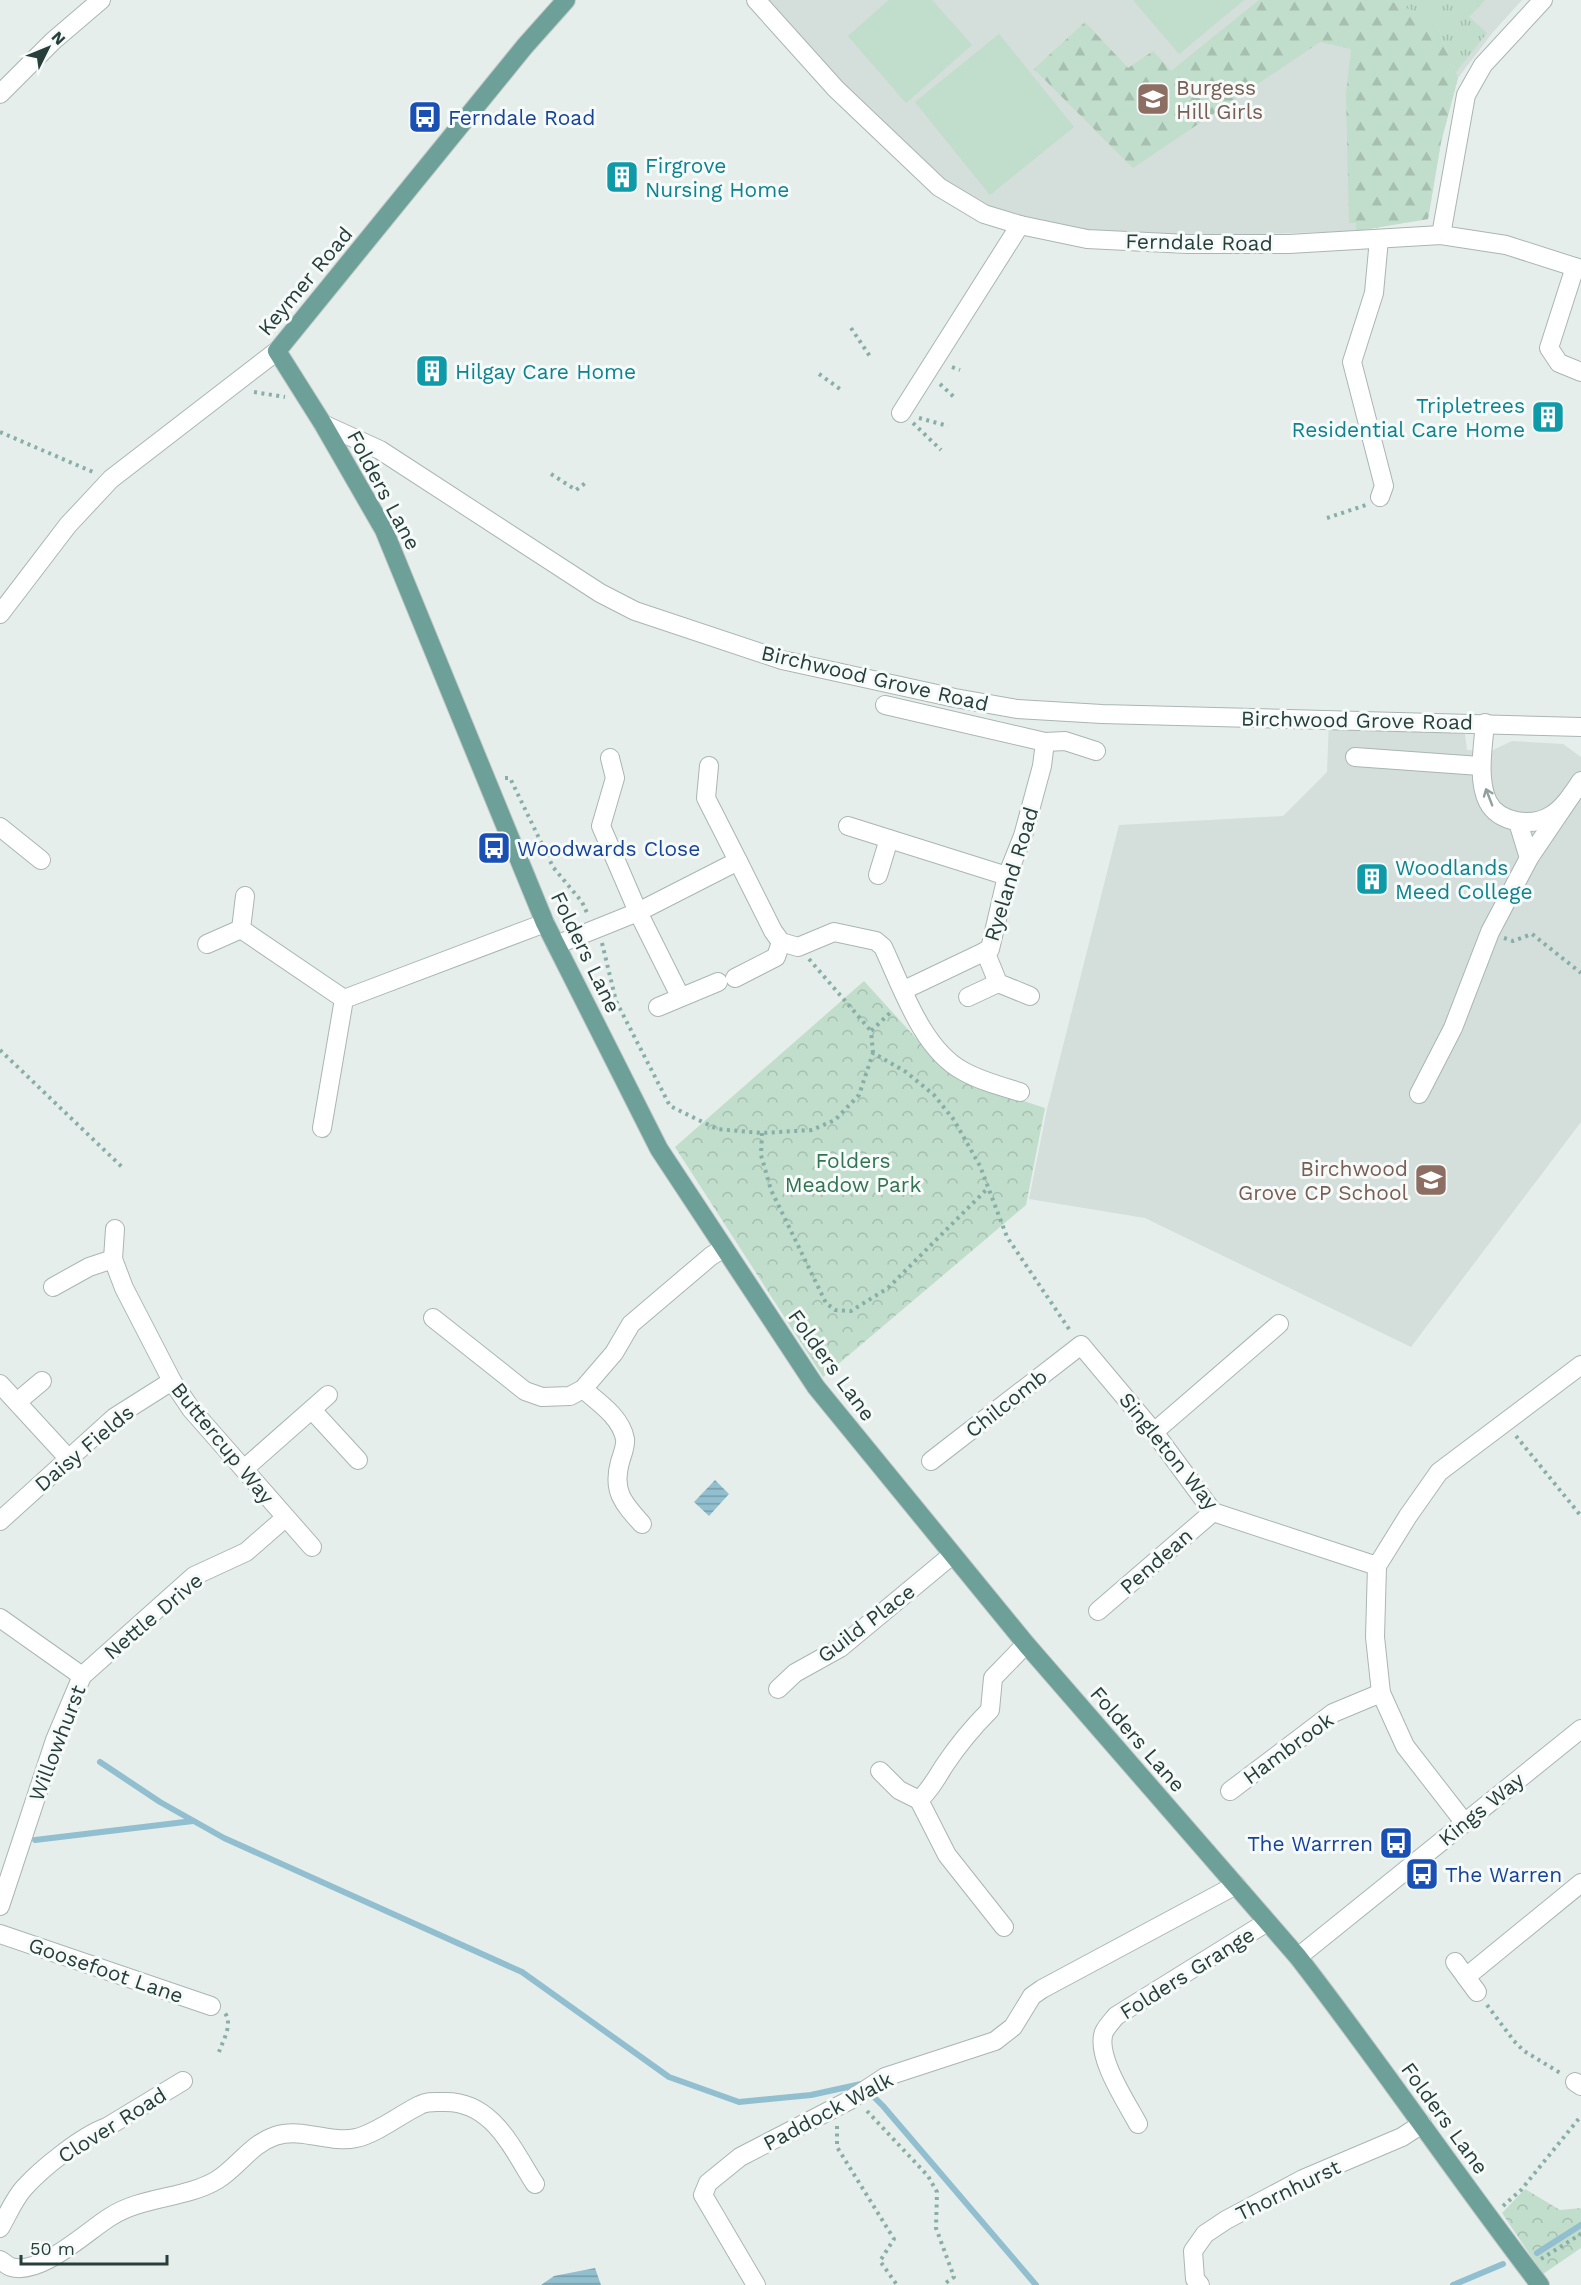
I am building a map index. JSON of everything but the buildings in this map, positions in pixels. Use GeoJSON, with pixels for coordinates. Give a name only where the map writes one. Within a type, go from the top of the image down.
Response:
{"type":"FeatureCollection","features":[{"type":"Feature","properties":{"kind":"main road","name":"Keymer Road"},"geometry":{"type":"LineString","coordinates":[[277,351],[525,46],[566,0]]}},
{"type":"Feature","properties":{"kind":"main road","name":"Folders Lane"},"geometry":{"type":"LineString","coordinates":[[277,351],[323,424],[384,530],[483,777],[545,923],[659,1149],[816,1388],[1026,1644],[1298,1957],[1540,2285]]}},
{"type":"Feature","properties":{"kind":"street"},"geometry":{"type":"LineString","coordinates":[[0,94],[53,41],[101,0]]}},
{"type":"Feature","properties":{"kind":"street","name":"Ferndale Road"},"geometry":{"type":"LineString","coordinates":[[756,0],[836,89],[939,187],[984,214],[1020,225],[1087,238],[1188,244],[1289,244],[1441,235],[1506,245],[1578,268]]}},
{"type":"Feature","properties":{"kind":"street"},"geometry":{"type":"LineString","coordinates":[[1441,235],[1466,95],[1483,65],[1543,0]]}},
{"type":"Feature","properties":{"kind":"street"},"geometry":{"type":"LineString","coordinates":[[901,413],[1020,225]]}},
{"type":"Feature","properties":{"kind":"street"},"geometry":{"type":"LineString","coordinates":[[1379,239],[1374,293],[1352,362],[1384,486],[1380,497]]}},
{"type":"Feature","properties":{"kind":"street"},"geometry":{"type":"LineString","coordinates":[[1578,268],[1549,348],[1558,363],[1581,372]]}},
{"type":"Feature","properties":{"kind":"street","name":"Keymer Road"},"geometry":{"type":"LineString","coordinates":[[0,614],[68,525],[111,479],[277,351]]}},
{"type":"Feature","properties":{"kind":"street","name":"Birchwood Grove Road"},"geometry":{"type":"LineString","coordinates":[[323,424],[380,450],[600,593],[635,611],[782,660],[955,698],[1017,709],[1102,714],[1581,727]]}},
{"type":"Feature","properties":{"kind":"street"},"geometry":{"type":"LineString","coordinates":[[885,705],[1045,742],[1065,741],[1096,751]]}},
{"type":"Feature","properties":{"kind":"street"},"geometry":{"type":"LineString","coordinates":[[1485,723],[1480,766],[1488,802],[1502,817],[1518,822],[1548,818],[1577,787]]}},
{"type":"Feature","properties":{"kind":"street","name":"Ryeland Road"},"geometry":{"type":"LineString","coordinates":[[906,995],[990,949],[1007,876],[1023,836],[1042,766],[1045,742]]}},
{"type":"Feature","properties":{"kind":"street"},"geometry":{"type":"LineString","coordinates":[[1355,757],[1480,766]]}},
{"type":"Feature","properties":{"kind":"street"},"geometry":{"type":"LineString","coordinates":[[610,758],[615,778],[601,826],[638,912],[680,996]]}},
{"type":"Feature","properties":{"kind":"street"},"geometry":{"type":"LineString","coordinates":[[709,766],[706,798],[773,931],[789,945]]}},
{"type":"Feature","properties":{"kind":"street"},"geometry":{"type":"LineString","coordinates":[[1419,1094],[1453,1028],[1490,932],[1529,858],[1577,787]]}},
{"type":"Feature","properties":{"kind":"street"},"geometry":{"type":"LineString","coordinates":[[1518,822],[1529,858]]}},
{"type":"Feature","properties":{"kind":"street"},"geometry":{"type":"LineString","coordinates":[[0,826],[41,860]]}},
{"type":"Feature","properties":{"kind":"street"},"geometry":{"type":"LineString","coordinates":[[848,826],[1007,876]]}},
{"type":"Feature","properties":{"kind":"street"},"geometry":{"type":"LineString","coordinates":[[878,875],[889,839]]}},
{"type":"Feature","properties":{"kind":"street"},"geometry":{"type":"LineString","coordinates":[[556,945],[638,912],[738,861]]}},
{"type":"Feature","properties":{"kind":"street"},"geometry":{"type":"LineString","coordinates":[[241,929],[245,896]]}},
{"type":"Feature","properties":{"kind":"street"},"geometry":{"type":"LineString","coordinates":[[344,999],[545,923]]}},
{"type":"Feature","properties":{"kind":"street"},"geometry":{"type":"LineString","coordinates":[[241,929],[344,999]]}},
{"type":"Feature","properties":{"kind":"street"},"geometry":{"type":"LineString","coordinates":[[207,944],[241,929]]}},
{"type":"Feature","properties":{"kind":"street"},"geometry":{"type":"LineString","coordinates":[[658,1007],[776,957],[789,945],[834,932],[876,941],[883,947],[923,1031],[939,1051],[960,1070],[987,1083],[1020,1092]]}},
{"type":"Feature","properties":{"kind":"street"},"geometry":{"type":"LineString","coordinates":[[985,951],[999,983],[1030,996]]}},
{"type":"Feature","properties":{"kind":"street"},"geometry":{"type":"LineString","coordinates":[[968,997],[999,983]]}},
{"type":"Feature","properties":{"kind":"street"},"geometry":{"type":"LineString","coordinates":[[322,1128],[344,999]]}},
{"type":"Feature","properties":{"kind":"street","name":"Buttercup Way"},"geometry":{"type":"LineString","coordinates":[[115,1229],[113,1259],[124,1288],[171,1381],[190,1409],[312,1548]]}},
{"type":"Feature","properties":{"kind":"street"},"geometry":{"type":"LineString","coordinates":[[433,1318],[525,1391],[542,1397],[570,1396],[583,1389],[614,1353],[631,1324],[711,1256],[724,1248]]}},
{"type":"Feature","properties":{"kind":"street"},"geometry":{"type":"LineString","coordinates":[[53,1287],[89,1267],[113,1259]]}},
{"type":"Feature","properties":{"kind":"street"},"geometry":{"type":"LineString","coordinates":[[1154,1432],[1279,1324]]}},
{"type":"Feature","properties":{"kind":"street","name":"Singleton Way"},"geometry":{"type":"LineString","coordinates":[[1081,1345],[1154,1432],[1213,1512],[1377,1566]]}},
{"type":"Feature","properties":{"kind":"street","name":"Chilcomb"},"geometry":{"type":"LineString","coordinates":[[931,1461],[1081,1345]]}},
{"type":"Feature","properties":{"kind":"street"},"geometry":{"type":"LineString","coordinates":[[1464,1822],[1405,1746],[1381,1693],[1375,1637],[1377,1566],[1439,1472],[1581,1365]]}},
{"type":"Feature","properties":{"kind":"street"},"geometry":{"type":"LineString","coordinates":[[17,1402],[42,1381]]}},
{"type":"Feature","properties":{"kind":"street","name":"Daisy Fields"},"geometry":{"type":"LineString","coordinates":[[0,1521],[115,1417],[171,1381]]}},
{"type":"Feature","properties":{"kind":"street"},"geometry":{"type":"LineString","coordinates":[[0,1384],[68,1458]]}},
{"type":"Feature","properties":{"kind":"street"},"geometry":{"type":"LineString","coordinates":[[583,1389],[612,1414],[622,1431],[625,1440],[616,1482],[624,1504],[642,1524]]}},
{"type":"Feature","properties":{"kind":"street"},"geometry":{"type":"LineString","coordinates":[[244,1469],[328,1395]]}},
{"type":"Feature","properties":{"kind":"street"},"geometry":{"type":"LineString","coordinates":[[312,1410],[357,1460]]}},
{"type":"Feature","properties":{"kind":"street","name":"Pendean"},"geometry":{"type":"LineString","coordinates":[[1098,1611],[1213,1512]]}},
{"type":"Feature","properties":{"kind":"street","name":"Nettle Drive"},"geometry":{"type":"LineString","coordinates":[[82,1676],[194,1576],[246,1552],[285,1518]]}},
{"type":"Feature","properties":{"kind":"street","name":"Guild Place"},"geometry":{"type":"LineString","coordinates":[[778,1689],[795,1673],[840,1648],[952,1555]]}},
{"type":"Feature","properties":{"kind":"street","name":"Willowhurst"},"geometry":{"type":"LineString","coordinates":[[0,1618],[82,1676],[55,1740],[0,1906]]}},
{"type":"Feature","properties":{"kind":"street"},"geometry":{"type":"LineString","coordinates":[[919,1800],[932,1788],[944,1766],[969,1731],[990,1710],[993,1678],[1026,1644]]}},
{"type":"Feature","properties":{"kind":"street","name":"Hambrook"},"geometry":{"type":"LineString","coordinates":[[1230,1791],[1333,1713],[1381,1693]]}},
{"type":"Feature","properties":{"kind":"street","name":"Kings Way"},"geometry":{"type":"LineString","coordinates":[[1298,1957],[1581,1729]]}},
{"type":"Feature","properties":{"kind":"street"},"geometry":{"type":"LineString","coordinates":[[880,1771],[899,1790],[919,1800],[947,1855],[1004,1927]]}},
{"type":"Feature","properties":{"kind":"street"},"geometry":{"type":"LineString","coordinates":[[1466,1977],[1581,1883]]}},
{"type":"Feature","properties":{"kind":"street","name":"Paddock Walk"},"geometry":{"type":"LineString","coordinates":[[756,2285],[703,2195],[708,2183],[740,2157],[862,2092],[885,2077],[995,2041],[1013,2027],[1032,1996],[1042,1989],[1236,1885]]}},
{"type":"Feature","properties":{"kind":"street","name":"Folders Grange"},"geometry":{"type":"LineString","coordinates":[[1138,2124],[1108,2065],[1103,2045],[1104,2032],[1116,2016],[1267,1922]]}},
{"type":"Feature","properties":{"kind":"street","name":"Goosefoot Lane"},"geometry":{"type":"LineString","coordinates":[[0,1934],[211,2006]]}},
{"type":"Feature","properties":{"kind":"street"},"geometry":{"type":"LineString","coordinates":[[1455,1962],[1477,1992]]}},
{"type":"Feature","properties":{"kind":"street","name":"Clover Road"},"geometry":{"type":"LineString","coordinates":[[0,2228],[22,2189],[50,2164],[96,2131],[107,2127],[183,2081]]}},
{"type":"Feature","properties":{"kind":"street"},"geometry":{"type":"LineString","coordinates":[[0,2260],[12,2267],[28,2267],[63,2252],[111,2216],[138,2204],[194,2189],[217,2180],[254,2147],[276,2136],[303,2133],[348,2140],[363,2137],[424,2103],[455,2102],[480,2110],[491,2118],[506,2137],[535,2184]]}},
{"type":"Feature","properties":{"kind":"street","name":"Thornhurst"},"geometry":{"type":"LineString","coordinates":[[1200,2285],[1195,2279],[1193,2251],[1205,2235],[1226,2220],[1303,2179],[1402,2137],[1422,2124]]}},
{"type":"Feature","properties":{"kind":"path"},"geometry":{"type":"LineString","coordinates":[[851,327],[871,358]]}},
{"type":"Feature","properties":{"kind":"path"},"geometry":{"type":"LineString","coordinates":[[819,374],[840,389]]}},
{"type":"Feature","properties":{"kind":"path"},"geometry":{"type":"LineString","coordinates":[[228,388],[309,402]]}},
{"type":"Feature","properties":{"kind":"path"},"geometry":{"type":"LineString","coordinates":[[901,413],[948,426]]}},
{"type":"Feature","properties":{"kind":"path"},"geometry":{"type":"LineString","coordinates":[[901,413],[941,450]]}},
{"type":"Feature","properties":{"kind":"path"},"geometry":{"type":"LineString","coordinates":[[0,432],[111,479]]}},
{"type":"Feature","properties":{"kind":"path"},"geometry":{"type":"LineString","coordinates":[[551,474],[576,490],[588,481]]}},
{"type":"Feature","properties":{"kind":"path"},"geometry":{"type":"LineString","coordinates":[[1327,518],[1365,506],[1380,497]]}},
{"type":"Feature","properties":{"kind":"path"},"geometry":{"type":"LineString","coordinates":[[483,777],[510,778],[553,867],[582,902],[604,948],[616,1001],[670,1106],[717,1129],[762,1133],[812,1130],[834,1120],[859,1095],[873,1053],[872,1031],[789,945]]}},
{"type":"Feature","properties":{"kind":"path"},"geometry":{"type":"LineString","coordinates":[[1490,932],[1513,942],[1532,934],[1581,973]]}},
{"type":"Feature","properties":{"kind":"path"},"geometry":{"type":"LineString","coordinates":[[872,1031],[906,995]]}},
{"type":"Feature","properties":{"kind":"path"},"geometry":{"type":"LineString","coordinates":[[0,1050],[123,1168]]}},
{"type":"Feature","properties":{"kind":"path"},"geometry":{"type":"LineString","coordinates":[[873,1053],[906,1072],[934,1095],[980,1166],[1007,1237],[1081,1345]]}},
{"type":"Feature","properties":{"kind":"path"},"geometry":{"type":"LineString","coordinates":[[762,1133],[760,1155],[771,1190],[826,1303],[835,1310],[851,1311],[888,1288],[988,1188]]}},
{"type":"Feature","properties":{"kind":"path"},"geometry":{"type":"LineString","coordinates":[[1504,1421],[1581,1516]]}},
{"type":"Feature","properties":{"kind":"path"},"geometry":{"type":"LineString","coordinates":[[1477,1992],[1524,2051],[1578,2084]]}},
{"type":"Feature","properties":{"kind":"path"},"geometry":{"type":"LineString","coordinates":[[211,2006],[225,2013],[229,2019],[219,2052]]}},
{"type":"Feature","properties":{"kind":"path"},"geometry":{"type":"LineString","coordinates":[[897,2285],[880,2261],[894,2239],[837,2147],[837,2127],[841,2111],[862,2092],[869,2112],[928,2176],[936,2192],[936,2228],[954,2277],[944,2285]]}},
{"type":"Feature","properties":{"kind":"path"},"geometry":{"type":"LineString","coordinates":[[1489,2218],[1521,2190],[1581,2116]]}},
{"type":"Feature","properties":{"kind":"path"},"geometry":{"type":"LineString","coordinates":[[1527,2268],[1581,2234]]}},
{"type":"Feature","properties":{"kind":"shaded area","name":"Burgess Hill Girls"},"geometry":{"type":"Polygon","coordinates":[[[763,0],[1522,0],[1493,32],[1458,78],[1441,142],[1428,219],[1356,231],[1168,237],[1091,233],[995,215],[966,200],[874,121],[763,0]]]}},
{"type":"Feature","properties":{"kind":"shaded area"},"geometry":{"type":"Polygon","coordinates":[[[1329,721],[1465,734],[1467,750],[1489,752],[1512,741],[1563,744],[1581,757],[1581,1122],[1411,1347],[1145,1218],[1029,1199],[1047,1109],[1119,825],[1283,816],[1327,772],[1329,721]]]}},
{"type":"Feature","properties":{"kind":"green space"},"geometry":{"type":"Polygon","coordinates":[[[889,0],[932,0],[972,45],[906,103],[848,36],[889,0]]]}},
{"type":"Feature","properties":{"kind":"green space"},"geometry":{"type":"Polygon","coordinates":[[[1133,0],[1244,0],[1179,54],[1133,0]]]}},
{"type":"Feature","properties":{"kind":"green space"},"geometry":{"type":"Polygon","coordinates":[[[1259,0],[1388,0],[1435,21],[1458,78],[1441,142],[1428,219],[1356,231],[1356,223],[1349,223],[1346,95],[1351,49],[1320,42],[1133,168],[1034,69],[1085,22],[1128,68],[1153,51],[1171,71],[1259,0]]]}},
{"type":"Feature","properties":{"kind":"green space"},"geometry":{"type":"Polygon","coordinates":[[[1388,0],[1485,0],[1469,17],[1487,33],[1456,72],[1435,21],[1388,0]]]}},
{"type":"Feature","properties":{"kind":"green space"},"geometry":{"type":"Polygon","coordinates":[[[999,34],[1074,127],[990,195],[915,102],[999,34]]]}},
{"type":"Feature","properties":{"kind":"green space","name":"Folders Meadow Park"},"geometry":{"type":"Polygon","coordinates":[[[864,981],[944,1069],[968,1083],[1045,1108],[1026,1205],[823,1377],[675,1147],[864,981]]]}},
{"type":"Feature","properties":{"kind":"green space"},"geometry":{"type":"Polygon","coordinates":[[[1525,2189],[1560,2210],[1581,2208],[1581,2248],[1543,2274],[1502,2213],[1525,2189]]]}},
{"type":"Feature","properties":{"kind":"water"},"geometry":{"type":"Polygon","coordinates":[[[715,1480],[729,1494],[709,1516],[694,1502],[715,1480]]]}},
{"type":"Feature","properties":{"kind":"water"},"geometry":{"type":"Polygon","coordinates":[[[595,2268],[601,2285],[541,2285],[554,2276],[595,2268]]]}},
{"type":"Feature","properties":{"kind":"waterway"},"geometry":{"type":"LineString","coordinates":[[100,1762],[160,1802],[224,1838],[522,1972],[669,2077],[739,2102],[811,2095],[861,2084],[883,2106],[1036,2285]]}},
{"type":"Feature","properties":{"kind":"waterway"},"geometry":{"type":"LineString","coordinates":[[35,1840],[193,1821]]}},
{"type":"Feature","properties":{"kind":"waterway"},"geometry":{"type":"LineString","coordinates":[[1537,2253],[1581,2225]]}},
{"type":"Feature","properties":{"kind":"waterway"},"geometry":{"type":"LineString","coordinates":[[1453,2285],[1503,2264]]}},
{"type":"Feature","properties":{"kind":"place","name":"Burgess Hill Girls"},"geometry":{"type":"Point","coordinates":[1153,99]}},
{"type":"Feature","properties":{"kind":"place","name":"Ferndale Road"},"geometry":{"type":"Point","coordinates":[425,117]}},
{"type":"Feature","properties":{"kind":"place","name":"Firgrove Nursing Home"},"geometry":{"type":"Point","coordinates":[622,177]}},
{"type":"Feature","properties":{"kind":"place","name":"Hilgay Care Home"},"geometry":{"type":"Point","coordinates":[432,371]}},
{"type":"Feature","properties":{"kind":"place","name":"Tripletrees Residential Care Home"},"geometry":{"type":"Point","coordinates":[1548,417]}},
{"type":"Feature","properties":{"kind":"place","name":"Woodwards Close"},"geometry":{"type":"Point","coordinates":[494,848]}},
{"type":"Feature","properties":{"kind":"place","name":"Woodlands Meed College"},"geometry":{"type":"Point","coordinates":[1372,879]}},
{"type":"Feature","properties":{"kind":"place","name":"Birchwood Grove CP School"},"geometry":{"type":"Point","coordinates":[1431,1180]}},
{"type":"Feature","properties":{"kind":"place","name":"The Warrren"},"geometry":{"type":"Point","coordinates":[1396,1843]}},
{"type":"Feature","properties":{"kind":"place","name":"The Warren"},"geometry":{"type":"Point","coordinates":[1422,1874]}}]}
